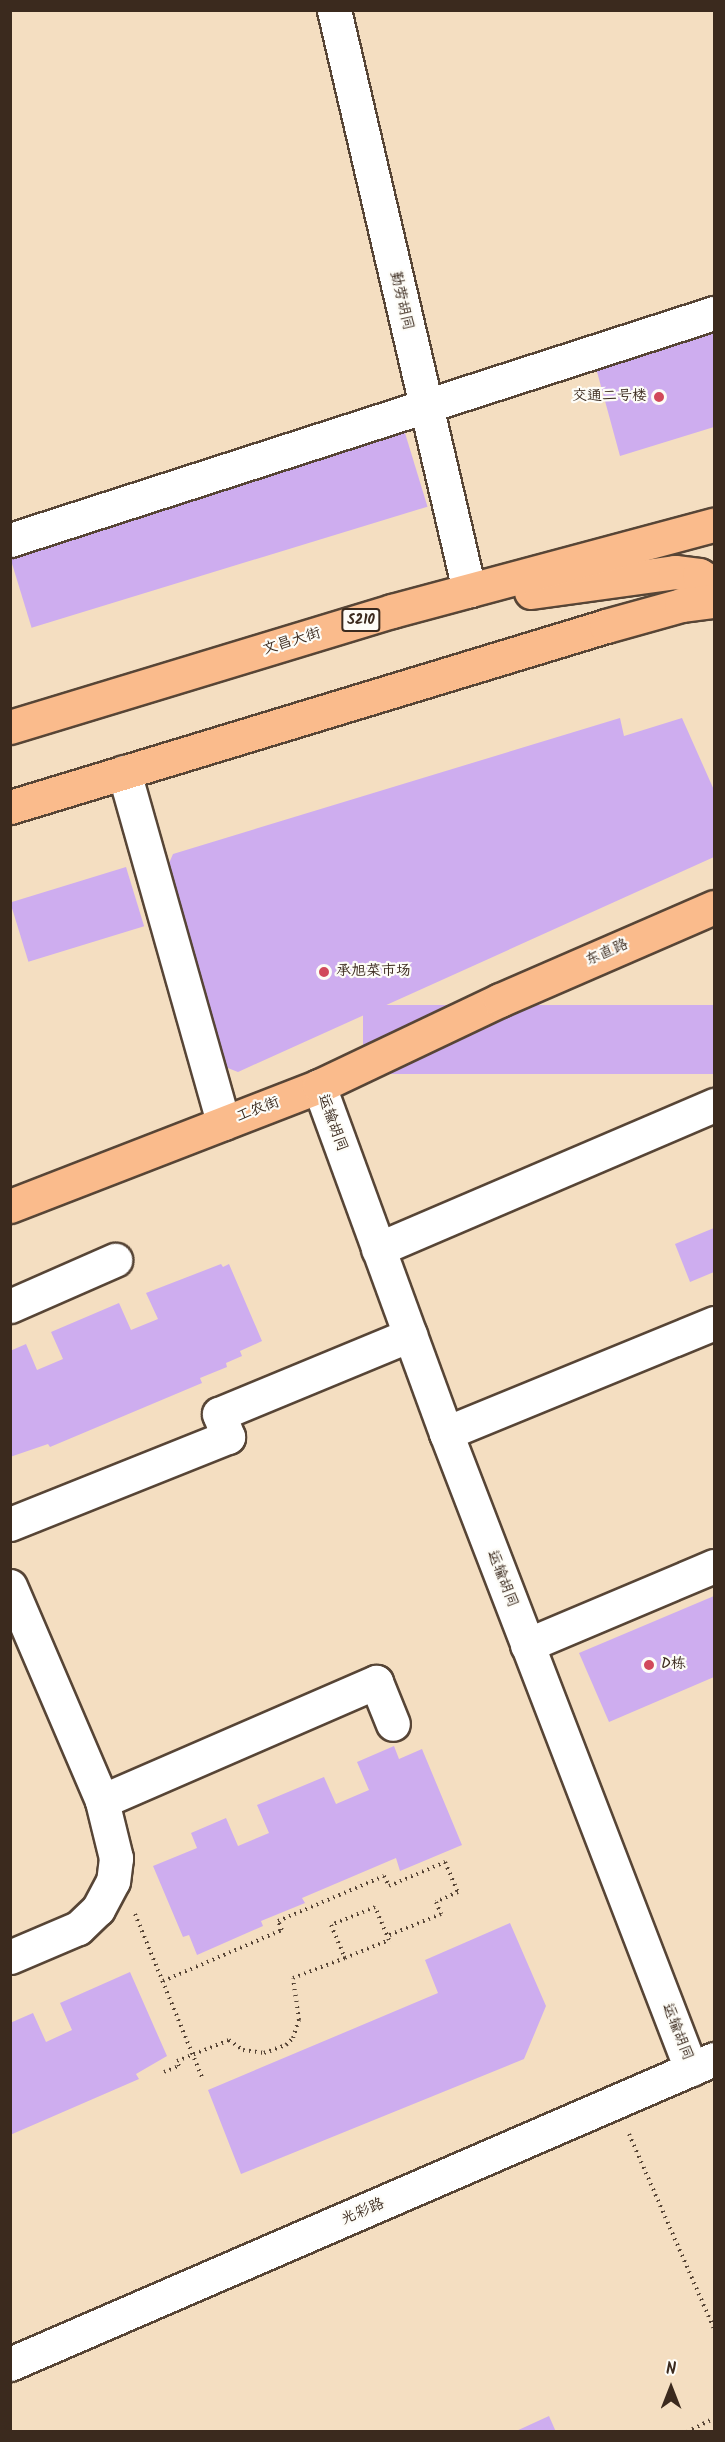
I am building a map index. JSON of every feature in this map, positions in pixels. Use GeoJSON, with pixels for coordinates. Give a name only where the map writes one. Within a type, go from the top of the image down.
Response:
{"type":"FeatureCollection","features":[{"type":"Feature","properties":{"kind":"main road","name":"文昌大街"},"geometry":{"type":"LineString","coordinates":[[10,727],[392,611],[714,525]]}},
{"type":"Feature","properties":{"kind":"main road"},"geometry":{"type":"LineString","coordinates":[[392,611],[675,572],[699,575],[714,584]]}},
{"type":"Feature","properties":{"kind":"main road"},"geometry":{"type":"LineString","coordinates":[[10,807],[606,626],[681,605],[714,601]]}},
{"type":"Feature","properties":{"kind":"main road"},"geometry":{"type":"LineString","coordinates":[[670,925],[714,900]]}},
{"type":"Feature","properties":{"kind":"main road","name":"东直路"},"geometry":{"type":"LineString","coordinates":[[500,1000],[714,907]]}},
{"type":"Feature","properties":{"kind":"main road","name":"工农街"},"geometry":{"type":"LineString","coordinates":[[10,1206],[319,1086],[500,1000]]}},
{"type":"Feature","properties":{"kind":"street","name":"勤劳胡同"},"geometry":{"type":"LineString","coordinates":[[334,10],[469,590]]}},
{"type":"Feature","properties":{"kind":"street"},"geometry":{"type":"LineString","coordinates":[[10,540],[714,313]]}},
{"type":"Feature","properties":{"kind":"street"},"geometry":{"type":"LineString","coordinates":[[124,772],[223,1123]]}},
{"type":"Feature","properties":{"kind":"street","name":"运输胡同"},"geometry":{"type":"LineString","coordinates":[[319,1086],[446,1433],[527,1645],[703,2064]]}},
{"type":"Feature","properties":{"kind":"street"},"geometry":{"type":"LineString","coordinates":[[378,1249],[714,1105]]}},
{"type":"Feature","properties":{"kind":"street"},"geometry":{"type":"LineString","coordinates":[[10,1306],[115,1260]]}},
{"type":"Feature","properties":{"kind":"street"},"geometry":{"type":"LineString","coordinates":[[446,1433],[714,1323]]}},
{"type":"Feature","properties":{"kind":"street"},"geometry":{"type":"LineString","coordinates":[[10,1524],[228,1437],[219,1414],[410,1335]]}},
{"type":"Feature","properties":{"kind":"street"},"geometry":{"type":"LineString","coordinates":[[527,1645],[714,1566]]}},
{"type":"Feature","properties":{"kind":"street"},"geometry":{"type":"LineString","coordinates":[[10,1586],[102,1801],[111,1828],[115,1866],[113,1881],[98,1909],[78,1928],[10,1958]]}},
{"type":"Feature","properties":{"kind":"street"},"geometry":{"type":"LineString","coordinates":[[102,1801],[376,1682],[393,1724]]}},
{"type":"Feature","properties":{"kind":"street","name":"光彩路"},"geometry":{"type":"LineString","coordinates":[[10,2364],[703,2064]]}},
{"type":"Feature","properties":{"kind":"path"},"geometry":{"type":"LineString","coordinates":[[163,1981],[282,1930],[278,1921],[384,1876],[389,1886],[446,1862],[458,1892],[436,1902],[441,1914],[387,1936]]}},
{"type":"Feature","properties":{"kind":"path"},"geometry":{"type":"LineString","coordinates":[[115,1866],[203,2080]]}},
{"type":"Feature","properties":{"kind":"path"},"geometry":{"type":"LineString","coordinates":[[164,2072],[179,2066],[177,2061],[229,2040],[243,2050],[264,2054],[286,2045],[293,2038],[300,2019],[293,1978],[345,1958],[389,1940],[375,1907],[331,1925],[345,1958]]}},
{"type":"Feature","properties":{"kind":"path"},"geometry":{"type":"LineString","coordinates":[[615,2103],[714,2329]]}},
{"type":"Feature","properties":{"kind":"path"},"geometry":{"type":"LineString","coordinates":[[687,2432],[714,2418]]}},
{"type":"Feature","properties":{"kind":"building","name":"交通二号楼"},"geometry":{"type":"Polygon","coordinates":[[[714,331],[714,427],[620,456],[596,368],[714,331]]]}},
{"type":"Feature","properties":{"kind":"building"},"geometry":{"type":"Polygon","coordinates":[[[405,433],[428,507],[32,628],[10,554],[405,433]]]}},
{"type":"Feature","properties":{"kind":"building","name":"承旭菜市场"},"geometry":{"type":"Polygon","coordinates":[[[620,718],[624,736],[682,718],[714,790],[714,857],[238,1072],[215,1063],[161,882],[173,854],[620,718]]]}},
{"type":"Feature","properties":{"kind":"building"},"geometry":{"type":"Polygon","coordinates":[[[126,867],[144,926],[28,962],[10,902],[126,867]]]}},
{"type":"Feature","properties":{"kind":"building"},"geometry":{"type":"Polygon","coordinates":[[[363,1005],[714,1005],[714,1074],[363,1074],[363,1005]]]}},
{"type":"Feature","properties":{"kind":"building"},"geometry":{"type":"Polygon","coordinates":[[[714,1228],[714,1272],[690,1282],[675,1244],[714,1228]]]}},
{"type":"Feature","properties":{"kind":"building"},"geometry":{"type":"Polygon","coordinates":[[[221,1264],[223,1267],[229,1264],[262,1341],[240,1351],[242,1356],[226,1363],[227,1367],[200,1378],[202,1383],[50,1447],[48,1444],[10,1457],[10,1351],[26,1344],[37,1370],[63,1359],[51,1332],[119,1303],[131,1330],[158,1319],[146,1293],[221,1264]]]}},
{"type":"Feature","properties":{"kind":"building","name":"D栋"},"geometry":{"type":"Polygon","coordinates":[[[714,1596],[714,1677],[609,1722],[579,1653],[714,1596]]]}},
{"type":"Feature","properties":{"kind":"building"},"geometry":{"type":"Polygon","coordinates":[[[394,1746],[399,1759],[422,1749],[462,1845],[400,1871],[396,1858],[302,1898],[305,1903],[261,1921],[263,1926],[197,1955],[189,1935],[183,1937],[153,1866],[197,1848],[191,1833],[226,1818],[238,1846],[269,1833],[257,1805],[324,1777],[336,1804],[369,1790],[357,1762],[394,1746]]]}},
{"type":"Feature","properties":{"kind":"building"},"geometry":{"type":"Polygon","coordinates":[[[510,1923],[546,2006],[524,2059],[241,2174],[208,2090],[438,1993],[425,1960],[510,1923]]]}},
{"type":"Feature","properties":{"kind":"building"},"geometry":{"type":"Polygon","coordinates":[[[130,1972],[167,2056],[136,2074],[139,2079],[10,2135],[10,2023],[33,2013],[46,2042],[72,2030],[60,2003],[130,1972]]]}},
{"type":"Feature","properties":{"kind":"building"},"geometry":{"type":"Polygon","coordinates":[[[549,2416],[556,2432],[514,2432],[549,2416]]]}},
{"type":"Feature","properties":{"kind":"place","name":"交通二号楼"},"geometry":{"type":"Point","coordinates":[659,397]}},
{"type":"Feature","properties":{"kind":"place","name":"承旭菜市场"},"geometry":{"type":"Point","coordinates":[324,972]}},
{"type":"Feature","properties":{"kind":"place","name":"D栋"},"geometry":{"type":"Point","coordinates":[649,1665]}}]}
